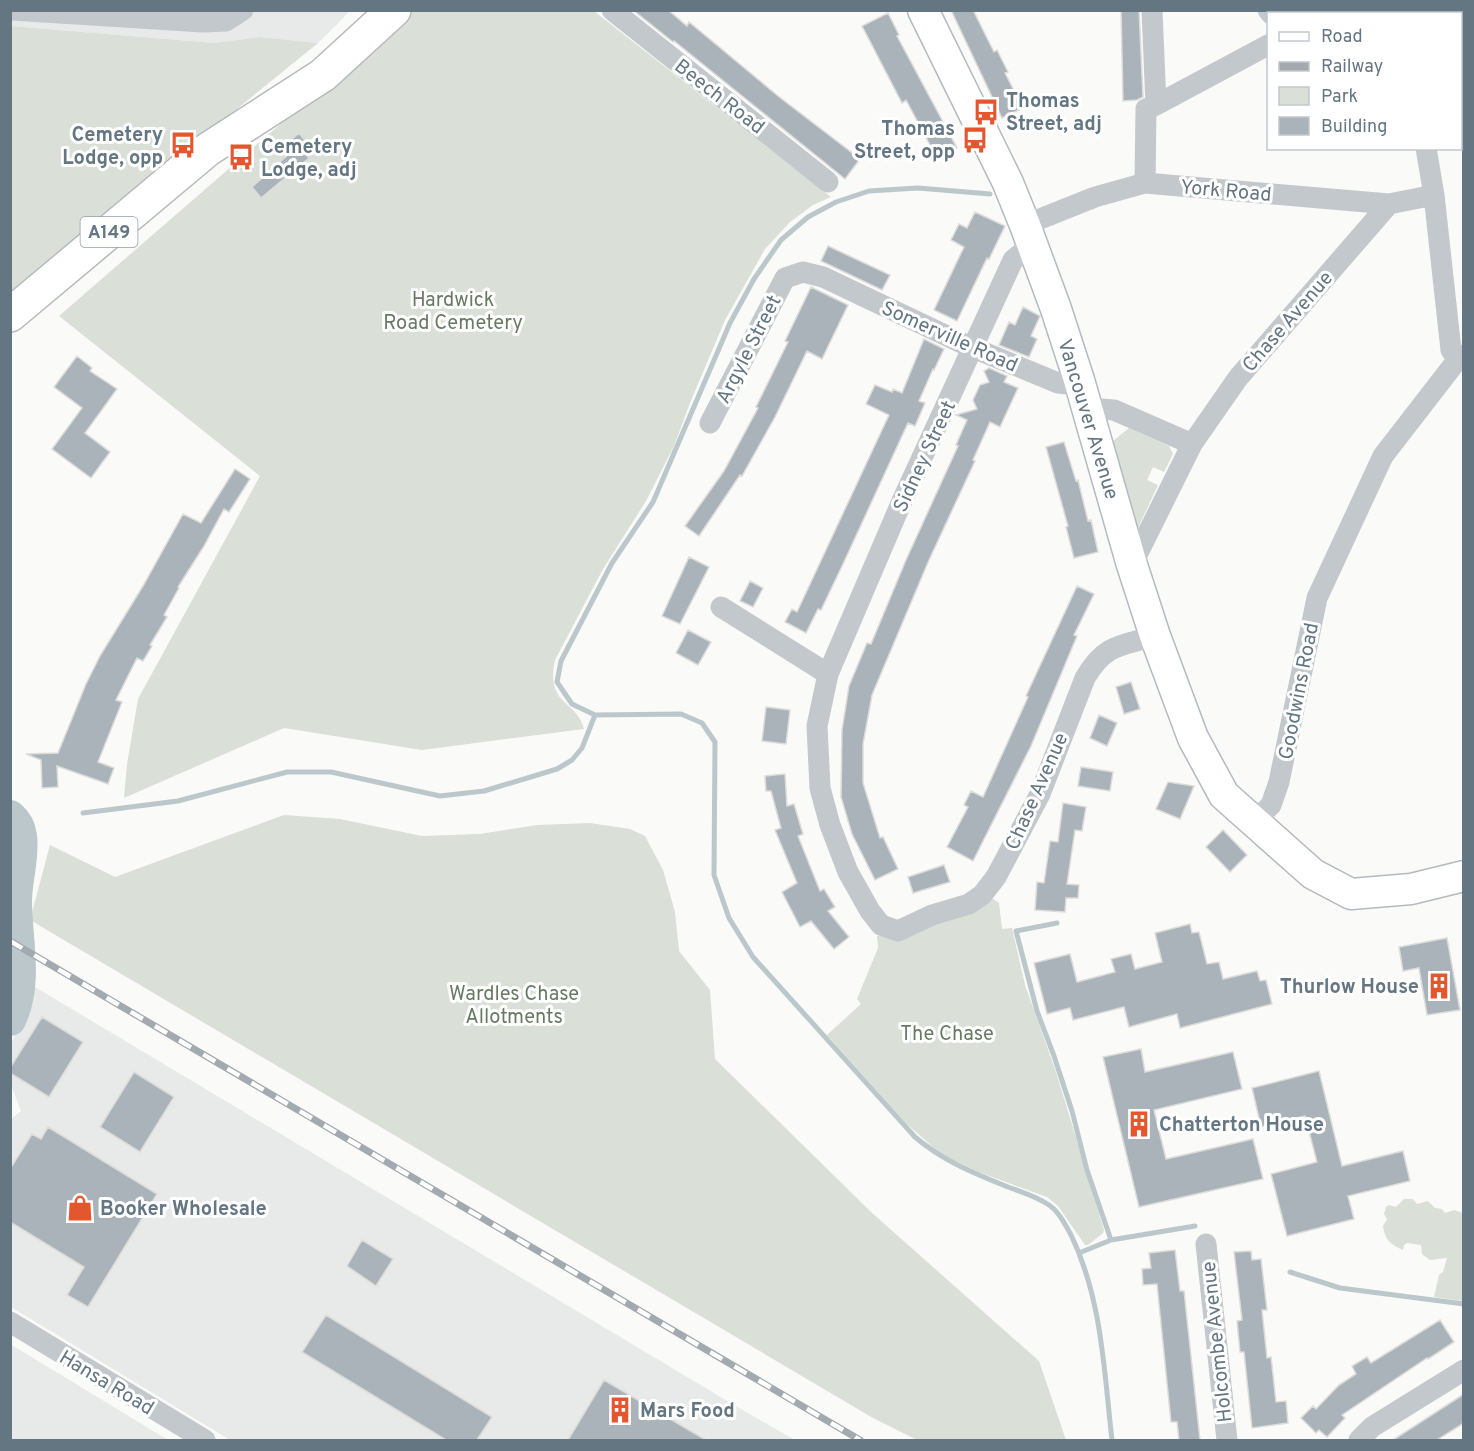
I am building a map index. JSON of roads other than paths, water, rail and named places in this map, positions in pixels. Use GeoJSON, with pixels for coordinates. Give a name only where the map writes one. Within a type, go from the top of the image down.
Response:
{"type":"FeatureCollection","features":[{"type":"Feature","properties":{"kind":"main road","name":"Vancouver Avenue"},"geometry":{"type":"LineString","coordinates":[[923,10],[1008,183],[1029,236],[1056,309],[1083,394],[1132,566],[1193,738],[1224,795],[1255,821]]}},
{"type":"Feature","properties":{"kind":"main road","name":"A149"},"geometry":{"type":"LineString","coordinates":[[10,315],[207,150],[323,75],[382,12]]}},
{"type":"Feature","properties":{"kind":"main road"},"geometry":{"type":"LineString","coordinates":[[1255,821],[1313,874],[1351,894],[1411,889],[1464,876]]}},
{"type":"Feature","properties":{"kind":"street"},"geometry":{"type":"LineString","coordinates":[[12,10],[203,22],[226,21],[243,10]]}},
{"type":"Feature","properties":{"kind":"street","name":"Beech Road"},"geometry":{"type":"LineString","coordinates":[[612,10],[828,182]]}},
{"type":"Feature","properties":{"kind":"street"},"geometry":{"type":"LineString","coordinates":[[1153,11],[1156,105]]}},
{"type":"Feature","properties":{"kind":"street"},"geometry":{"type":"LineString","coordinates":[[1145,183],[1146,109],[1267,46]]}},
{"type":"Feature","properties":{"kind":"street","name":"Goodwins Road"},"geometry":{"type":"LineString","coordinates":[[1255,821],[1271,805],[1279,782],[1317,598],[1383,456],[1461,357],[1451,350],[1434,195],[1426,150]]}},
{"type":"Feature","properties":{"kind":"street","name":"York Road"},"geometry":{"type":"LineString","coordinates":[[1029,236],[1095,197],[1145,183],[1389,204],[1434,195]]}},
{"type":"Feature","properties":{"kind":"street","name":"Chase Avenue"},"geometry":{"type":"LineString","coordinates":[[1132,566],[1192,444],[1238,378],[1389,204]]}},
{"type":"Feature","properties":{"kind":"street","name":"Sidney Street"},"geometry":{"type":"LineString","coordinates":[[898,931],[881,925],[848,872],[830,825],[820,788],[817,726],[828,674],[902,501],[1012,260],[1024,251],[1029,236]]}},
{"type":"Feature","properties":{"kind":"street","name":"Argyle Street"},"geometry":{"type":"LineString","coordinates":[[710,423],[785,278],[803,272],[823,277]]}},
{"type":"Feature","properties":{"kind":"street","name":"Somerville Road"},"geometry":{"type":"LineString","coordinates":[[823,277],[973,348],[1058,383],[1068,384],[1083,394]]}},
{"type":"Feature","properties":{"kind":"street"},"geometry":{"type":"LineString","coordinates":[[1083,394],[1192,444]]}},
{"type":"Feature","properties":{"kind":"street"},"geometry":{"type":"LineString","coordinates":[[721,607],[828,674]]}},
{"type":"Feature","properties":{"kind":"street","name":"Chase Avenue"},"geometry":{"type":"LineString","coordinates":[[898,931],[932,915],[969,904],[982,895],[996,877],[1040,794],[1085,678],[1095,662],[1109,649],[1155,636]]}},
{"type":"Feature","properties":{"kind":"street","name":"Holcombe Avenue"},"geometry":{"type":"LineString","coordinates":[[1206,1244],[1227,1440]]}},
{"type":"Feature","properties":{"kind":"street","name":"Hansa Road"},"geometry":{"type":"LineString","coordinates":[[10,1322],[205,1440]]}},
{"type":"Feature","properties":{"kind":"street"},"geometry":{"type":"LineString","coordinates":[[1359,1440],[1372,1427],[1464,1370]]}},
{"type":"Feature","properties":{"kind":"waterway"},"geometry":{"type":"LineString","coordinates":[[595,715],[572,704],[557,682],[561,661],[612,563],[653,502],[730,323],[754,279],[781,240],[808,217],[836,202],[869,191],[918,188],[990,194]]}},
{"type":"Feature","properties":{"kind":"waterway"},"geometry":{"type":"LineString","coordinates":[[83,813],[178,801],[287,772],[331,772],[440,796],[484,791],[557,769],[572,760],[582,748],[595,715],[681,714],[702,723],[715,742],[714,875],[729,918],[753,957],[915,1137],[957,1165],[1038,1199],[1053,1208],[1059,1215],[1071,1235],[1089,1284],[1104,1362],[1112,1440]]}},
{"type":"Feature","properties":{"kind":"waterway"},"geometry":{"type":"LineString","coordinates":[[10,816],[19,827],[22,844],[16,901],[20,961],[19,991],[10,1020]]}},
{"type":"Feature","properties":{"kind":"waterway"},"geometry":{"type":"LineString","coordinates":[[1057,923],[1016,931],[1037,1011],[1072,1111],[1087,1170],[1111,1240]]}},
{"type":"Feature","properties":{"kind":"waterway"},"geometry":{"type":"LineString","coordinates":[[1079,1253],[1111,1240],[1195,1226]]}},
{"type":"Feature","properties":{"kind":"waterway"},"geometry":{"type":"LineString","coordinates":[[1290,1272],[1340,1288],[1464,1304]]}},
{"type":"Feature","properties":{"kind":"railway"},"geometry":{"type":"LineString","coordinates":[[10,941],[860,1440]]}},
{"type":"Feature","properties":{"kind":"place","name":"Thomas Street, adj"},"geometry":{"type":"Point","coordinates":[986,112]}},
{"type":"Feature","properties":{"kind":"place","name":"Thomas Street, opp"},"geometry":{"type":"Point","coordinates":[975,140]}},
{"type":"Feature","properties":{"kind":"place","name":"Cemetery Lodge, opp"},"geometry":{"type":"Point","coordinates":[183,145]}},
{"type":"Feature","properties":{"kind":"place","name":"Cemetery Lodge, adj"},"geometry":{"type":"Point","coordinates":[241,157]}},
{"type":"Feature","properties":{"kind":"place","name":"Thurlow House"},"geometry":{"type":"Point","coordinates":[1439,986]}},
{"type":"Feature","properties":{"kind":"place","name":"Chatterton House"},"geometry":{"type":"Point","coordinates":[1139,1124]}},
{"type":"Feature","properties":{"kind":"place","name":"Booker Wholesale"},"geometry":{"type":"Point","coordinates":[80,1208]}},
{"type":"Feature","properties":{"kind":"place","name":"Mars Food"},"geometry":{"type":"Point","coordinates":[620,1410]}},
{"type":"Feature","properties":{"kind":"park label","name":"Hardwick Road Cemetery"},"geometry":{"type":"Point","coordinates":[453,310]}},
{"type":"Feature","properties":{"kind":"park label","name":"Wardles Chase Allotments"},"geometry":{"type":"Point","coordinates":[514,1004]}},
{"type":"Feature","properties":{"kind":"park label","name":"The Chase"},"geometry":{"type":"Point","coordinates":[947,1033]}}]}
